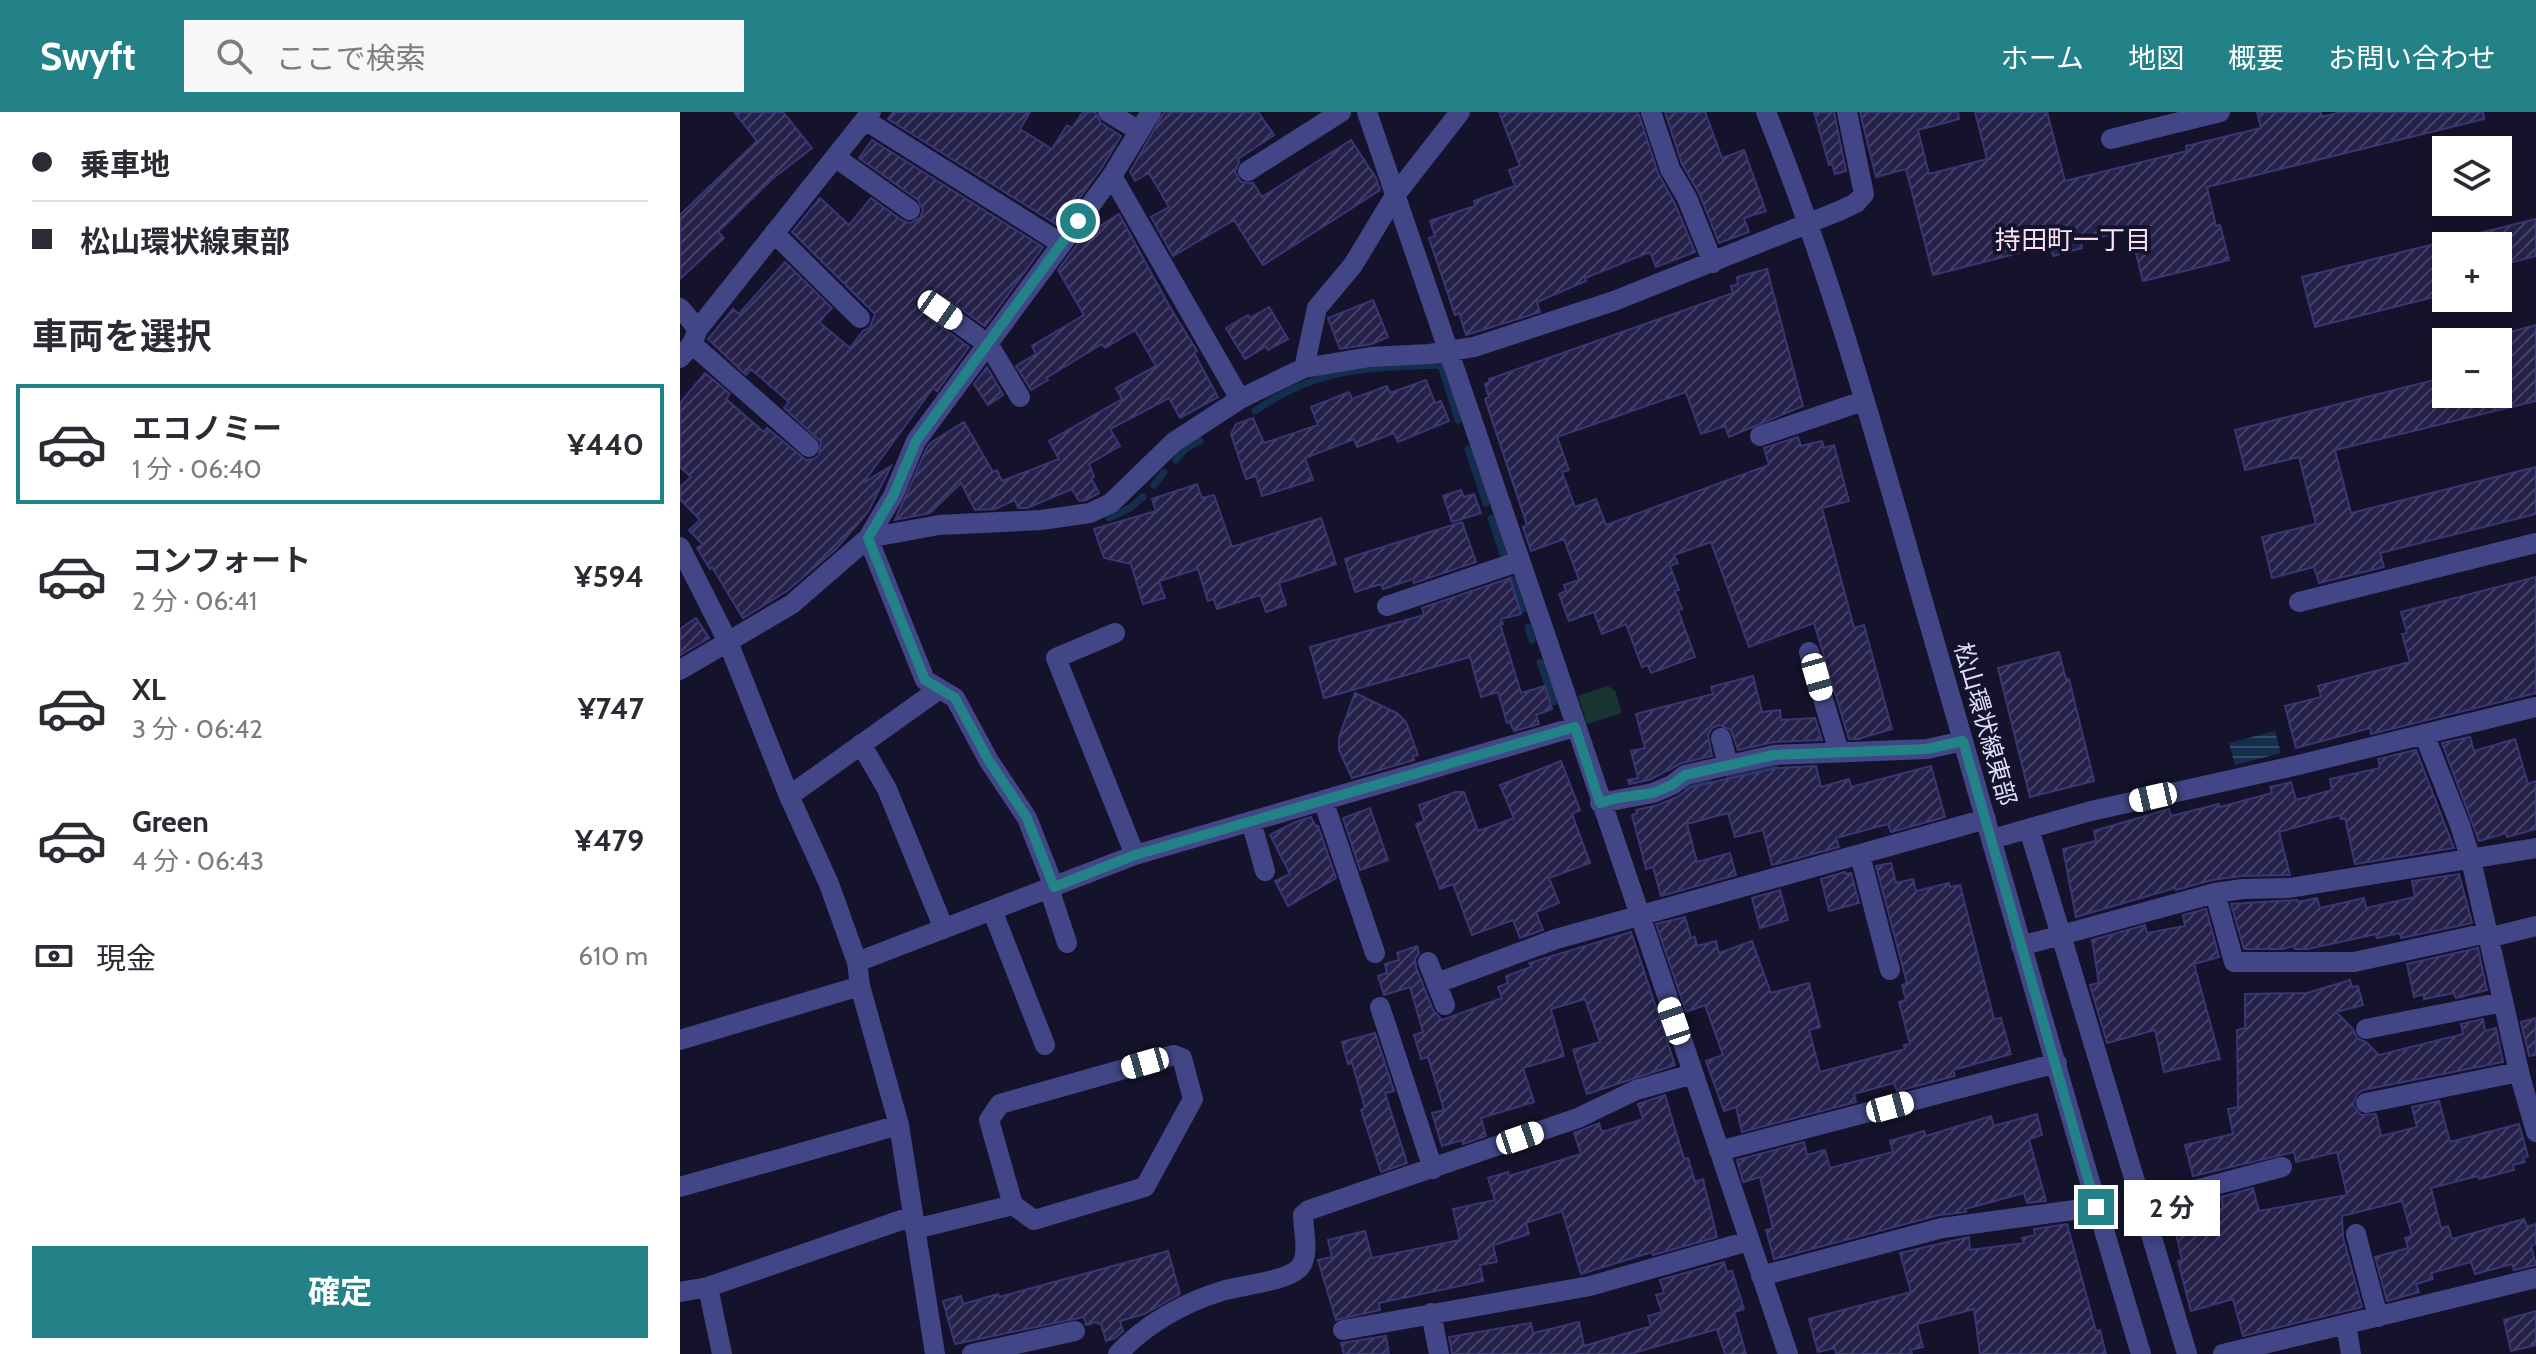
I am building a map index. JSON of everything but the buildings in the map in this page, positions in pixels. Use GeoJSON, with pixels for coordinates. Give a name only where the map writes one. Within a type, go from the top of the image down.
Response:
{"type":"FeatureCollection","features":[{"type":"Feature","properties":{"kind":"street"},"geometry":{"type":"LineString","coordinates":[[1108,112],[1139,131]]}},
{"type":"Feature","properties":{"kind":"street"},"geometry":{"type":"LineString","coordinates":[[680,670],[792,604],[868,538],[893,496],[916,441],[1112,176],[1151,112]]}},
{"type":"Feature","properties":{"kind":"street"},"geometry":{"type":"LineString","coordinates":[[1248,171],[1341,112]]}},
{"type":"Feature","properties":{"kind":"street"},"geometry":{"type":"LineString","coordinates":[[1367,112],[1451,351],[1600,803],[1788,1354]]}},
{"type":"Feature","properties":{"kind":"street"},"geometry":{"type":"LineString","coordinates":[[1304,368],[1317,308],[1353,265],[1396,194],[1460,112]]}},
{"type":"Feature","properties":{"kind":"street"},"geometry":{"type":"LineString","coordinates":[[1651,112],[1670,169],[1687,198],[1713,263]]}},
{"type":"Feature","properties":{"kind":"street","name":"松山環状線東部"},"geometry":{"type":"LineString","coordinates":[[1766,112],[1808,223],[1863,401],[2141,1354]]}},
{"type":"Feature","properties":{"kind":"street"},"geometry":{"type":"LineString","coordinates":[[868,538],[939,525],[1041,520],[1090,513],[1111,503],[1174,442],[1240,399],[1304,368],[1370,357],[1474,347],[1713,263],[1856,203],[1864,194],[1847,112]]}},
{"type":"Feature","properties":{"kind":"street"},"geometry":{"type":"LineString","coordinates":[[2111,139],[2220,112]]}},
{"type":"Feature","properties":{"kind":"street"},"geometry":{"type":"LineString","coordinates":[[690,344],[868,116],[1062,244]]}},
{"type":"Feature","properties":{"kind":"street"},"geometry":{"type":"LineString","coordinates":[[835,157],[910,210]]}},
{"type":"Feature","properties":{"kind":"street"},"geometry":{"type":"LineString","coordinates":[[1112,176],[1240,399]]}},
{"type":"Feature","properties":{"kind":"street"},"geometry":{"type":"LineString","coordinates":[[774,233],[860,318]]}},
{"type":"Feature","properties":{"kind":"street"},"geometry":{"type":"LineString","coordinates":[[680,308],[690,344],[809,447]]}},
{"type":"Feature","properties":{"kind":"street"},"geometry":{"type":"LineString","coordinates":[[940,310],[989,345],[1020,397]]}},
{"type":"Feature","properties":{"kind":"street"},"geometry":{"type":"LineString","coordinates":[[1760,436],[1863,401]]}},
{"type":"Feature","properties":{"kind":"street"},"geometry":{"type":"LineString","coordinates":[[868,538],[925,680],[955,698],[989,761],[1027,818],[1052,888],[1067,943]]}},
{"type":"Feature","properties":{"kind":"street"},"geometry":{"type":"LineString","coordinates":[[2299,602],[2536,543]]}},
{"type":"Feature","properties":{"kind":"street"},"geometry":{"type":"LineString","coordinates":[[680,547],[728,642],[789,796],[829,884],[857,962],[860,986],[899,1125],[935,1354]]}},
{"type":"Feature","properties":{"kind":"street"},"geometry":{"type":"LineString","coordinates":[[1387,606],[1520,561]]}},
{"type":"Feature","properties":{"kind":"street"},"geometry":{"type":"LineString","coordinates":[[1115,633],[1056,658],[1135,855]]}},
{"type":"Feature","properties":{"kind":"street"},"geometry":{"type":"LineString","coordinates":[[1809,652],[1839,752]]}},
{"type":"Feature","properties":{"kind":"street"},"geometry":{"type":"LineString","coordinates":[[789,796],[938,690]]}},
{"type":"Feature","properties":{"kind":"street"},"geometry":{"type":"LineString","coordinates":[[1992,839],[2091,811],[2536,707]]}},
{"type":"Feature","properties":{"kind":"street"},"geometry":{"type":"LineString","coordinates":[[857,962],[1135,855],[1575,727]]}},
{"type":"Feature","properties":{"kind":"street"},"geometry":{"type":"LineString","coordinates":[[2424,734],[2471,860],[2503,1002],[2525,1073],[2536,1132]]}},
{"type":"Feature","properties":{"kind":"street"},"geometry":{"type":"LineString","coordinates":[[1721,738],[1728,765]]}},
{"type":"Feature","properties":{"kind":"street"},"geometry":{"type":"LineString","coordinates":[[1600,803],[1653,793],[1685,775],[1774,755],[1927,749],[1963,741]]}},
{"type":"Feature","properties":{"kind":"street"},"geometry":{"type":"LineString","coordinates":[[861,744],[887,789],[944,929]]}},
{"type":"Feature","properties":{"kind":"street"},"geometry":{"type":"LineString","coordinates":[[1323,800],[1375,953]]}},
{"type":"Feature","properties":{"kind":"street"},"geometry":{"type":"LineString","coordinates":[[1437,983],[1556,939],[1986,819]]}},
{"type":"Feature","properties":{"kind":"street"},"geometry":{"type":"LineString","coordinates":[[1251,821],[1265,871]]}},
{"type":"Feature","properties":{"kind":"street"},"geometry":{"type":"LineString","coordinates":[[2029,829],[2187,1354]]}},
{"type":"Feature","properties":{"kind":"street"},"geometry":{"type":"LineString","coordinates":[[2021,946],[2215,893],[2289,888],[2536,848]]}},
{"type":"Feature","properties":{"kind":"street"},"geometry":{"type":"LineString","coordinates":[[1860,855],[1890,970]]}},
{"type":"Feature","properties":{"kind":"street"},"geometry":{"type":"LineString","coordinates":[[2215,893],[2234,962],[2354,962],[2536,926]]}},
{"type":"Feature","properties":{"kind":"street"},"geometry":{"type":"LineString","coordinates":[[992,910],[1045,1045]]}},
{"type":"Feature","properties":{"kind":"street"},"geometry":{"type":"LineString","coordinates":[[1428,962],[1445,1005]]}},
{"type":"Feature","properties":{"kind":"street"},"geometry":{"type":"LineString","coordinates":[[680,1040],[860,986]]}},
{"type":"Feature","properties":{"kind":"street"},"geometry":{"type":"LineString","coordinates":[[2366,1029],[2503,1002]]}},
{"type":"Feature","properties":{"kind":"street"},"geometry":{"type":"LineString","coordinates":[[1380,1007],[1433,1169]]}},
{"type":"Feature","properties":{"kind":"street"},"geometry":{"type":"LineString","coordinates":[[680,1292],[708,1287],[914,1223],[1013,1205],[1034,1220],[1145,1187],[1193,1099],[1182,1058],[1174,1055],[1000,1104],[989,1120],[1013,1205]]}},
{"type":"Feature","properties":{"kind":"street"},"geometry":{"type":"LineString","coordinates":[[1719,1151],[2057,1063]]}},
{"type":"Feature","properties":{"kind":"street"},"geometry":{"type":"LineString","coordinates":[[2366,1103],[2525,1073]]}},
{"type":"Feature","properties":{"kind":"street"},"geometry":{"type":"LineString","coordinates":[[1118,1354],[1148,1328],[1189,1303],[1220,1291],[1288,1275],[1299,1269],[1305,1256],[1303,1215],[1309,1210],[1578,1118],[1636,1090],[1693,1074]]}},
{"type":"Feature","properties":{"kind":"street"},"geometry":{"type":"LineString","coordinates":[[680,1187],[899,1125]]}},
{"type":"Feature","properties":{"kind":"street"},"geometry":{"type":"LineString","coordinates":[[2143,1204],[2282,1167]]}},
{"type":"Feature","properties":{"kind":"street"},"geometry":{"type":"LineString","coordinates":[[1761,1276],[1942,1228],[2096,1207]]}},
{"type":"Feature","properties":{"kind":"street"},"geometry":{"type":"LineString","coordinates":[[2356,1234],[2378,1317]]}},
{"type":"Feature","properties":{"kind":"street"},"geometry":{"type":"LineString","coordinates":[[1343,1330],[1590,1286],[1749,1241]]}},
{"type":"Feature","properties":{"kind":"street"},"geometry":{"type":"LineString","coordinates":[[2223,1354],[2536,1278]]}},
{"type":"Feature","properties":{"kind":"street"},"geometry":{"type":"LineString","coordinates":[[708,1287],[722,1354]]}},
{"type":"Feature","properties":{"kind":"street"},"geometry":{"type":"LineString","coordinates":[[1431,1313],[1439,1354]]}},
{"type":"Feature","properties":{"kind":"street"},"geometry":{"type":"LineString","coordinates":[[2346,1324],[2351,1354]]}},
{"type":"Feature","properties":{"kind":"street"},"geometry":{"type":"LineString","coordinates":[[972,1354],[1075,1331]]}},
{"type":"Feature","properties":{"kind":"green space"},"geometry":{"type":"Polygon","coordinates":[[[1607,686],[1615,690],[1622,713],[1587,724],[1578,696],[1607,686]]]}},
{"type":"Feature","properties":{"kind":"water"},"geometry":{"type":"Polygon","coordinates":[[[2275,731],[2281,753],[2235,765],[2229,743],[2275,731]]]}},
{"type":"Feature","properties":{"kind":"waterway"},"geometry":{"type":"LineString","coordinates":[[1255,411],[1300,386],[1322,378],[1366,369],[1441,365],[1458,420]]}},
{"type":"Feature","properties":{"kind":"waterway"},"geometry":{"type":"LineString","coordinates":[[1176,460],[1185,449],[1200,441]]}},
{"type":"Feature","properties":{"kind":"waterway"},"geometry":{"type":"LineString","coordinates":[[1468,449],[1486,503]]}},
{"type":"Feature","properties":{"kind":"waterway"},"geometry":{"type":"LineString","coordinates":[[1154,485],[1164,472]]}},
{"type":"Feature","properties":{"kind":"waterway"},"geometry":{"type":"LineString","coordinates":[[1109,518],[1130,508],[1143,497]]}},
{"type":"Feature","properties":{"kind":"waterway"},"geometry":{"type":"LineString","coordinates":[[1491,518],[1504,557]]}},
{"type":"Feature","properties":{"kind":"waterway"},"geometry":{"type":"LineString","coordinates":[[1512,579],[1522,610]]}},
{"type":"Feature","properties":{"kind":"waterway"},"geometry":{"type":"LineString","coordinates":[[1528,627],[1532,640]]}},
{"type":"Feature","properties":{"kind":"waterway"},"geometry":{"type":"LineString","coordinates":[[1540,662],[1554,702]]}},
{"type":"Feature","properties":{"kind":"waterway"},"geometry":{"type":"LineString","coordinates":[[1729,776],[1774,766]]}},
{"type":"Feature","properties":{"kind":"waterway"},"geometry":{"type":"LineString","coordinates":[[1687,787],[1708,782]]}},
{"type":"Feature","properties":{"kind":"district","name":"持田町一丁目"},"geometry":{"type":"Point","coordinates":[2073,240]}},
{"type":"Feature","properties":{"kind":"route"},"geometry":{"type":"LineString","coordinates":[[1078,221],[916,441],[893,496],[868,538],[925,680],[955,698],[989,761],[1027,818],[1054,887],[1135,855],[1575,727],[1600,803],[1653,793],[1685,775],[1774,755],[1927,749],[1963,741],[2096,1207]]}}]}
